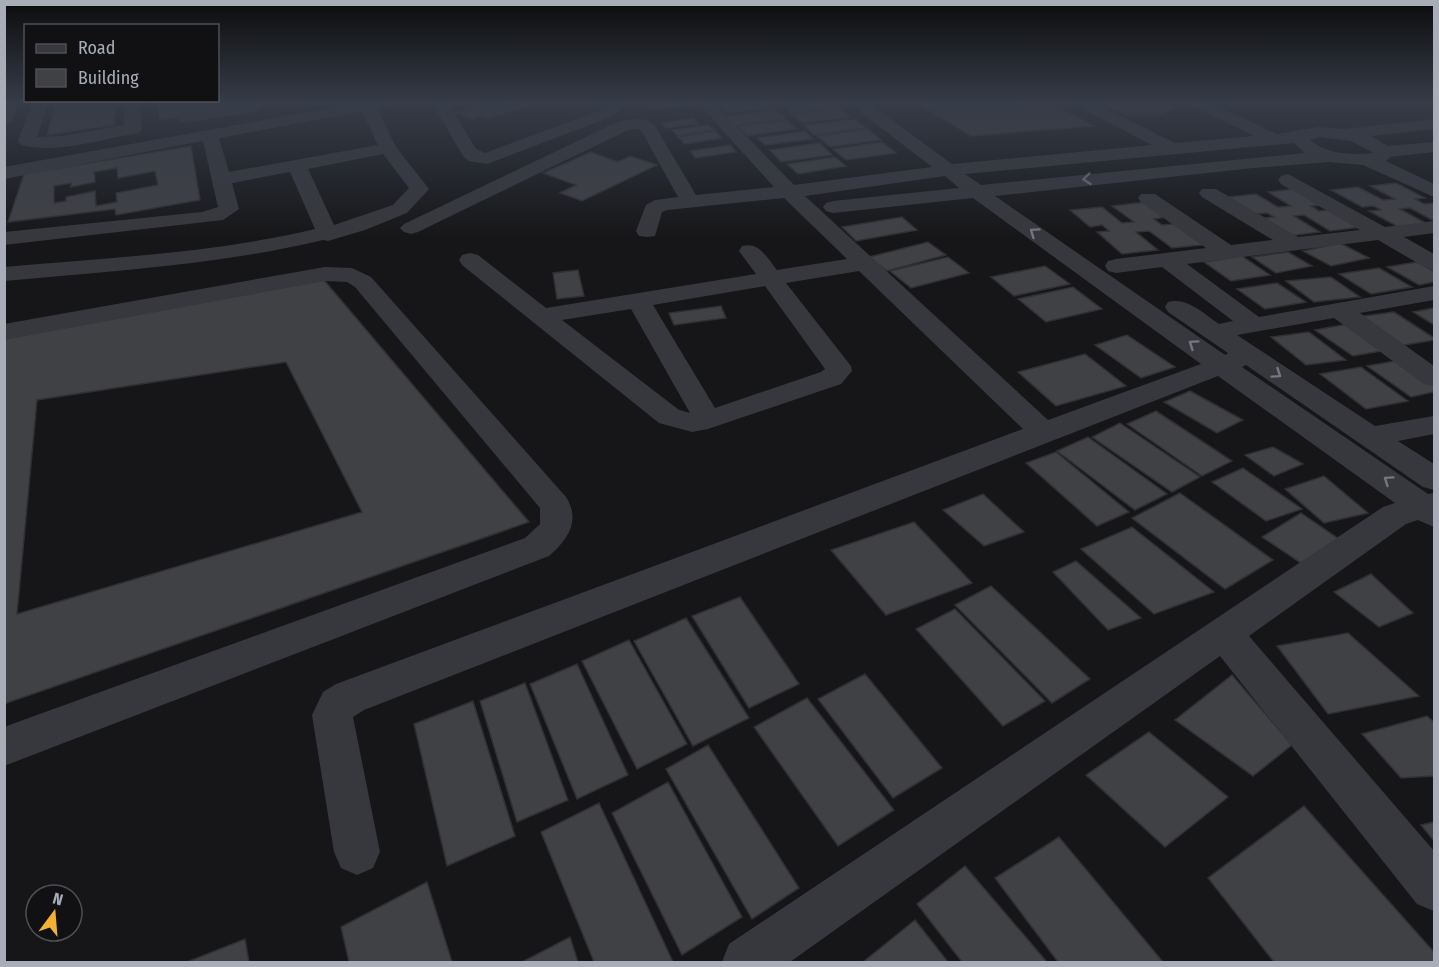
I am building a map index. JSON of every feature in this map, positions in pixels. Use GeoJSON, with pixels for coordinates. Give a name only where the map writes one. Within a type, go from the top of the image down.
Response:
{"type":"FeatureCollection","features":[{"type":"Feature","properties":{"kind":"street"},"geometry":{"type":"LineString","coordinates":[[4,163],[89,148]]}},
{"type":"Feature","properties":{"kind":"street"},"geometry":{"type":"LineString","coordinates":[[4,172],[106,148]]}},
{"type":"Feature","properties":{"kind":"street"},"geometry":{"type":"LineString","coordinates":[[4,239],[216,216],[229,209],[214,148]]}},
{"type":"Feature","properties":{"kind":"street"},"geometry":{"type":"LineString","coordinates":[[223,179],[387,148]]}},
{"type":"Feature","properties":{"kind":"street"},"geometry":{"type":"LineString","coordinates":[[4,274],[219,252],[292,242],[328,235],[371,222],[411,202],[418,195],[419,189],[388,148]]}},
{"type":"Feature","properties":{"kind":"street"},"geometry":{"type":"LineString","coordinates":[[467,148],[476,157],[487,159],[515,148]]}},
{"type":"Feature","properties":{"kind":"street"},"geometry":{"type":"LineString","coordinates":[[411,228],[577,148]]}},
{"type":"Feature","properties":{"kind":"street"},"geometry":{"type":"LineString","coordinates":[[659,148],[690,201]]}},
{"type":"Feature","properties":{"kind":"street"},"geometry":{"type":"LineString","coordinates":[[749,148],[789,192],[1045,434]]}},
{"type":"Feature","properties":{"kind":"street"},"geometry":{"type":"LineString","coordinates":[[918,148],[1223,365],[1432,501]]}},
{"type":"Feature","properties":{"kind":"street"},"geometry":{"type":"LineString","coordinates":[[947,148],[1004,188],[1033,212],[1370,436],[1432,501]]}},
{"type":"Feature","properties":{"kind":"street"},"geometry":{"type":"LineString","coordinates":[[647,231],[656,205],[789,192],[973,167],[1170,148]]}},
{"type":"Feature","properties":{"kind":"street"},"geometry":{"type":"LineString","coordinates":[[1313,148],[1333,156]]}},
{"type":"Feature","properties":{"kind":"street"},"geometry":{"type":"LineString","coordinates":[[1376,156],[1377,148]]}},
{"type":"Feature","properties":{"kind":"street"},"geometry":{"type":"LineString","coordinates":[[808,210],[1253,162],[1333,156],[1376,156],[1427,148]]}},
{"type":"Feature","properties":{"kind":"street"},"geometry":{"type":"LineString","coordinates":[[1376,156],[1434,191]]}},
{"type":"Feature","properties":{"kind":"street"},"geometry":{"type":"LineString","coordinates":[[297,166],[328,235]]}},
{"type":"Feature","properties":{"kind":"street"},"geometry":{"type":"LineString","coordinates":[[1288,180],[1434,263]]}},
{"type":"Feature","properties":{"kind":"street"},"geometry":{"type":"LineString","coordinates":[[1209,193],[1294,244]]}},
{"type":"Feature","properties":{"kind":"street"},"geometry":{"type":"LineString","coordinates":[[1148,198],[1226,252]]}},
{"type":"Feature","properties":{"kind":"street"},"geometry":{"type":"LineString","coordinates":[[1116,266],[1434,226]]}},
{"type":"Feature","properties":{"kind":"street"},"geometry":{"type":"LineString","coordinates":[[470,260],[669,417],[692,423],[708,420],[831,378],[839,371],[838,366],[750,251]]}},
{"type":"Feature","properties":{"kind":"street"},"geometry":{"type":"LineString","coordinates":[[1167,260],[1254,325]]}},
{"type":"Feature","properties":{"kind":"street"},"geometry":{"type":"LineString","coordinates":[[542,316],[864,262]]}},
{"type":"Feature","properties":{"kind":"street"},"geometry":{"type":"LineString","coordinates":[[4,332],[325,274],[352,275],[363,282],[555,505],[559,518],[554,532],[537,547],[4,747]]}},
{"type":"Feature","properties":{"kind":"street"},"geometry":{"type":"LineString","coordinates":[[1214,332],[1434,293]]}},
{"type":"Feature","properties":{"kind":"street"},"geometry":{"type":"LineString","coordinates":[[638,300],[708,420]]}},
{"type":"Feature","properties":{"kind":"street"},"geometry":{"type":"LineString","coordinates":[[1339,310],[1434,378]]}},
{"type":"Feature","properties":{"kind":"street"},"geometry":{"type":"LineString","coordinates":[[357,852],[332,715],[337,705],[361,693],[1248,355]]}},
{"type":"Feature","properties":{"kind":"street"},"geometry":{"type":"LineString","coordinates":[[1370,436],[1434,425]]}},
{"type":"Feature","properties":{"kind":"street"},"geometry":{"type":"LineString","coordinates":[[747,963],[1395,514],[1432,501]]}},
{"type":"Feature","properties":{"kind":"street"},"geometry":{"type":"LineString","coordinates":[[1224,633],[1434,887]]}},
{"type":"Feature","properties":{"kind":"building"},"geometry":{"type":"Polygon","coordinates":[[[178,148],[191,148],[200,200],[116,215],[115,209],[8,222],[24,174],[178,148]],[[117,168],[94,172],[95,182],[71,187],[71,183],[54,186],[54,203],[66,201],[66,197],[95,191],[96,206],[117,202],[116,193],[158,185],[155,171],[118,178],[117,168]]]}},
{"type":"Feature","properties":{"kind":"building"},"geometry":{"type":"Polygon","coordinates":[[[733,148],[736,152],[695,158],[690,151],[733,148]]]}},
{"type":"Feature","properties":{"kind":"building"},"geometry":{"type":"Polygon","coordinates":[[[825,148],[832,155],[781,162],[770,150],[825,148]]]}},
{"type":"Feature","properties":{"kind":"building"},"geometry":{"type":"Polygon","coordinates":[[[890,148],[896,153],[846,160],[833,149],[890,148]]]}},
{"type":"Feature","properties":{"kind":"building"},"geometry":{"type":"Polygon","coordinates":[[[591,152],[618,162],[630,156],[657,165],[582,201],[560,193],[576,185],[543,173],[591,152]]]}},
{"type":"Feature","properties":{"kind":"building"},"geometry":{"type":"Polygon","coordinates":[[[835,157],[846,166],[798,174],[787,164],[835,157]]]}},
{"type":"Feature","properties":{"kind":"building"},"geometry":{"type":"Polygon","coordinates":[[[1396,183],[1425,198],[1415,199],[1424,204],[1434,203],[1434,221],[1410,208],[1400,209],[1429,225],[1400,228],[1369,211],[1381,210],[1374,206],[1362,207],[1331,190],[1358,187],[1383,200],[1395,199],[1370,186],[1396,183]]]}},
{"type":"Feature","properties":{"kind":"building"},"geometry":{"type":"Polygon","coordinates":[[[1295,189],[1322,205],[1311,206],[1319,211],[1330,210],[1361,227],[1330,231],[1304,215],[1294,216],[1320,232],[1289,236],[1262,218],[1274,217],[1267,213],[1255,214],[1228,197],[1256,194],[1278,207],[1291,206],[1268,192],[1295,189]]]}},
{"type":"Feature","properties":{"kind":"building"},"geometry":{"type":"Polygon","coordinates":[[[1145,202],[1166,217],[1154,219],[1162,225],[1174,224],[1203,245],[1172,248],[1149,231],[1136,232],[1158,250],[1122,254],[1097,232],[1109,231],[1102,225],[1090,227],[1070,210],[1102,207],[1122,223],[1134,222],[1112,206],[1145,202]]]}},
{"type":"Feature","properties":{"kind":"building"},"geometry":{"type":"Polygon","coordinates":[[[902,217],[917,230],[856,241],[842,227],[902,217]]]}},
{"type":"Feature","properties":{"kind":"building"},"geometry":{"type":"Polygon","coordinates":[[[928,242],[946,255],[887,271],[869,257],[928,242]]]}},
{"type":"Feature","properties":{"kind":"building"},"geometry":{"type":"Polygon","coordinates":[[[1340,243],[1369,258],[1331,266],[1303,251],[1340,243]]]}},
{"type":"Feature","properties":{"kind":"building"},"geometry":{"type":"Polygon","coordinates":[[[1288,252],[1312,266],[1276,273],[1252,257],[1288,252]]]}},
{"type":"Feature","properties":{"kind":"building"},"geometry":{"type":"Polygon","coordinates":[[[1242,256],[1270,275],[1231,281],[1204,262],[1242,256]]]}},
{"type":"Feature","properties":{"kind":"building"},"geometry":{"type":"Polygon","coordinates":[[[948,257],[969,273],[911,288],[890,271],[948,257]]]}},
{"type":"Feature","properties":{"kind":"building"},"geometry":{"type":"Polygon","coordinates":[[[1417,262],[1434,271],[1434,282],[1419,285],[1387,267],[1417,262]]]}},
{"type":"Feature","properties":{"kind":"building"},"geometry":{"type":"Polygon","coordinates":[[[1045,266],[1070,284],[1014,296],[991,277],[1045,266]]]}},
{"type":"Feature","properties":{"kind":"building"},"geometry":{"type":"Polygon","coordinates":[[[1379,268],[1412,287],[1371,294],[1339,274],[1379,268]]]}},
{"type":"Feature","properties":{"kind":"building"},"geometry":{"type":"Polygon","coordinates":[[[578,270],[584,296],[557,299],[553,273],[578,270]]]}},
{"type":"Feature","properties":{"kind":"building"},"geometry":{"type":"Polygon","coordinates":[[[1331,277],[1360,297],[1314,302],[1286,281],[1331,277]]]}},
{"type":"Feature","properties":{"kind":"building"},"geometry":{"type":"Polygon","coordinates":[[[324,280],[529,522],[4,704],[4,337],[324,280]]]}},
{"type":"Feature","properties":{"kind":"building"},"geometry":{"type":"Polygon","coordinates":[[[1277,283],[1306,302],[1265,309],[1237,289],[1277,283]]]}},
{"type":"Feature","properties":{"kind":"building"},"geometry":{"type":"Polygon","coordinates":[[[1073,287],[1102,309],[1046,322],[1018,299],[1073,287]]]}},
{"type":"Feature","properties":{"kind":"building"},"geometry":{"type":"Polygon","coordinates":[[[721,306],[726,318],[674,325],[669,313],[721,306]]]}},
{"type":"Feature","properties":{"kind":"building"},"geometry":{"type":"Polygon","coordinates":[[[1434,308],[1434,325],[1413,312],[1434,308]]]}},
{"type":"Feature","properties":{"kind":"building"},"geometry":{"type":"Polygon","coordinates":[[[1394,312],[1434,340],[1399,346],[1356,317],[1394,312]]]}},
{"type":"Feature","properties":{"kind":"building"},"geometry":{"type":"Polygon","coordinates":[[[1348,324],[1387,350],[1353,356],[1315,330],[1348,324]]]}},
{"type":"Feature","properties":{"kind":"building"},"geometry":{"type":"Polygon","coordinates":[[[1309,332],[1346,360],[1306,365],[1271,337],[1309,332]]]}},
{"type":"Feature","properties":{"kind":"building"},"geometry":{"type":"Polygon","coordinates":[[[1127,335],[1175,367],[1141,378],[1095,345],[1127,335]]]}},
{"type":"Feature","properties":{"kind":"building"},"geometry":{"type":"Polygon","coordinates":[[[1085,354],[1126,386],[1056,406],[1018,372],[1085,354]]]}},
{"type":"Feature","properties":{"kind":"building"},"geometry":{"type":"Polygon","coordinates":[[[1401,360],[1434,382],[1434,392],[1411,397],[1367,366],[1401,360]]]}},
{"type":"Feature","properties":{"kind":"building"},"geometry":{"type":"Polygon","coordinates":[[[286,362],[362,512],[17,614],[37,400],[286,362]]]}},
{"type":"Feature","properties":{"kind":"building"},"geometry":{"type":"Polygon","coordinates":[[[1361,367],[1408,401],[1366,409],[1320,374],[1361,367]]]}},
{"type":"Feature","properties":{"kind":"building"},"geometry":{"type":"Polygon","coordinates":[[[1190,391],[1243,420],[1217,433],[1164,402],[1190,391]]]}},
{"type":"Feature","properties":{"kind":"building"},"geometry":{"type":"Polygon","coordinates":[[[1156,411],[1232,461],[1202,476],[1127,424],[1156,411]]]}},
{"type":"Feature","properties":{"kind":"building"},"geometry":{"type":"Polygon","coordinates":[[[1120,423],[1200,477],[1172,492],[1092,437],[1120,423]]]}},
{"type":"Feature","properties":{"kind":"building"},"geometry":{"type":"Polygon","coordinates":[[[1088,437],[1167,494],[1135,510],[1057,451],[1088,437]]]}},
{"type":"Feature","properties":{"kind":"building"},"geometry":{"type":"Polygon","coordinates":[[[1273,447],[1303,464],[1274,476],[1245,455],[1273,447]]]}},
{"type":"Feature","properties":{"kind":"building"},"geometry":{"type":"Polygon","coordinates":[[[1056,452],[1129,512],[1097,526],[1026,463],[1056,452]]]}},
{"type":"Feature","properties":{"kind":"building"},"geometry":{"type":"Polygon","coordinates":[[[1243,468],[1302,509],[1266,521],[1212,482],[1243,468]]]}},
{"type":"Feature","properties":{"kind":"building"},"geometry":{"type":"Polygon","coordinates":[[[1324,476],[1368,513],[1324,523],[1285,489],[1324,476]]]}},
{"type":"Feature","properties":{"kind":"building"},"geometry":{"type":"Polygon","coordinates":[[[1180,493],[1273,560],[1225,589],[1132,518],[1180,493]]]}},
{"type":"Feature","properties":{"kind":"building"},"geometry":{"type":"Polygon","coordinates":[[[983,494],[1024,532],[984,546],[943,510],[983,494]]]}},
{"type":"Feature","properties":{"kind":"building"},"geometry":{"type":"Polygon","coordinates":[[[1301,513],[1342,541],[1304,565],[1262,537],[1301,513]]]}},
{"type":"Feature","properties":{"kind":"building"},"geometry":{"type":"Polygon","coordinates":[[[914,522],[972,583],[886,615],[831,550],[914,522]]]}},
{"type":"Feature","properties":{"kind":"building"},"geometry":{"type":"Polygon","coordinates":[[[1132,527],[1214,592],[1154,614],[1081,549],[1132,527]]]}},
{"type":"Feature","properties":{"kind":"building"},"geometry":{"type":"Polygon","coordinates":[[[1076,561],[1141,618],[1108,630],[1053,572],[1076,561]]]}},
{"type":"Feature","properties":{"kind":"building"},"geometry":{"type":"Polygon","coordinates":[[[1371,574],[1413,613],[1379,627],[1334,592],[1371,574]]]}},
{"type":"Feature","properties":{"kind":"building"},"geometry":{"type":"Polygon","coordinates":[[[991,586],[1090,679],[1052,703],[955,605],[991,586]]]}},
{"type":"Feature","properties":{"kind":"building"},"geometry":{"type":"Polygon","coordinates":[[[740,597],[799,684],[749,708],[692,616],[740,597]]]}},
{"type":"Feature","properties":{"kind":"building"},"geometry":{"type":"Polygon","coordinates":[[[955,609],[1045,701],[1003,726],[916,629],[955,609]]]}},
{"type":"Feature","properties":{"kind":"building"},"geometry":{"type":"Polygon","coordinates":[[[686,618],[749,718],[693,746],[634,641],[686,618]]]}},
{"type":"Feature","properties":{"kind":"building"},"geometry":{"type":"Polygon","coordinates":[[[1348,633],[1419,696],[1328,714],[1277,646],[1348,633]]]}},
{"type":"Feature","properties":{"kind":"building"},"geometry":{"type":"Polygon","coordinates":[[[629,640],[687,744],[637,769],[582,661],[629,640]]]}},
{"type":"Feature","properties":{"kind":"building"},"geometry":{"type":"Polygon","coordinates":[[[577,664],[628,775],[577,799],[530,684],[577,664]]]}},
{"type":"Feature","properties":{"kind":"building"},"geometry":{"type":"Polygon","coordinates":[[[865,674],[942,768],[893,798],[818,699],[865,674]]]}},
{"type":"Feature","properties":{"kind":"building"},"geometry":{"type":"Polygon","coordinates":[[[1232,675],[1292,745],[1253,776],[1175,720],[1232,675]]]}},
{"type":"Feature","properties":{"kind":"building"},"geometry":{"type":"Polygon","coordinates":[[[525,683],[568,800],[517,822],[480,701],[525,683]]]}},
{"type":"Feature","properties":{"kind":"building"},"geometry":{"type":"Polygon","coordinates":[[[807,698],[894,810],[838,846],[754,727],[807,698]]]}},
{"type":"Feature","properties":{"kind":"building"},"geometry":{"type":"Polygon","coordinates":[[[473,701],[515,836],[447,866],[414,724],[473,701]]]}},
{"type":"Feature","properties":{"kind":"building"},"geometry":{"type":"Polygon","coordinates":[[[1427,716],[1434,722],[1434,776],[1401,778],[1362,734],[1427,716]]]}},
{"type":"Feature","properties":{"kind":"building"},"geometry":{"type":"Polygon","coordinates":[[[1149,732],[1228,797],[1165,847],[1086,775],[1149,732]]]}},
{"type":"Feature","properties":{"kind":"building"},"geometry":{"type":"Polygon","coordinates":[[[708,745],[799,888],[752,919],[666,769],[708,745]]]}},
{"type":"Feature","properties":{"kind":"building"},"geometry":{"type":"Polygon","coordinates":[[[668,782],[742,917],[682,955],[612,813],[668,782]]]}},
{"type":"Feature","properties":{"kind":"building"},"geometry":{"type":"Polygon","coordinates":[[[599,803],[673,962],[594,962],[541,832],[599,803]]]}},
{"type":"Feature","properties":{"kind":"building"},"geometry":{"type":"Polygon","coordinates":[[[1304,806],[1434,952],[1434,962],[1274,962],[1208,878],[1304,806]]]}},
{"type":"Feature","properties":{"kind":"building"},"geometry":{"type":"Polygon","coordinates":[[[1434,822],[1434,841],[1421,825],[1434,822]]]}},
{"type":"Feature","properties":{"kind":"building"},"geometry":{"type":"Polygon","coordinates":[[[1059,837],[1163,962],[1058,962],[995,878],[1059,837]]]}},
{"type":"Feature","properties":{"kind":"building"},"geometry":{"type":"Polygon","coordinates":[[[965,866],[1047,962],[962,962],[917,904],[965,866]]]}},
{"type":"Feature","properties":{"kind":"building"},"geometry":{"type":"Polygon","coordinates":[[[427,882],[452,962],[349,962],[341,927],[427,882]]]}},
{"type":"Feature","properties":{"kind":"building"},"geometry":{"type":"Polygon","coordinates":[[[915,920],[948,962],[863,962],[915,920]]]}},
{"type":"Feature","properties":{"kind":"building"},"geometry":{"type":"Polygon","coordinates":[[[570,937],[578,962],[522,962],[570,937]]]}},
{"type":"Feature","properties":{"kind":"building"},"geometry":{"type":"Polygon","coordinates":[[[245,939],[249,962],[187,962],[245,939]]]}}]}
